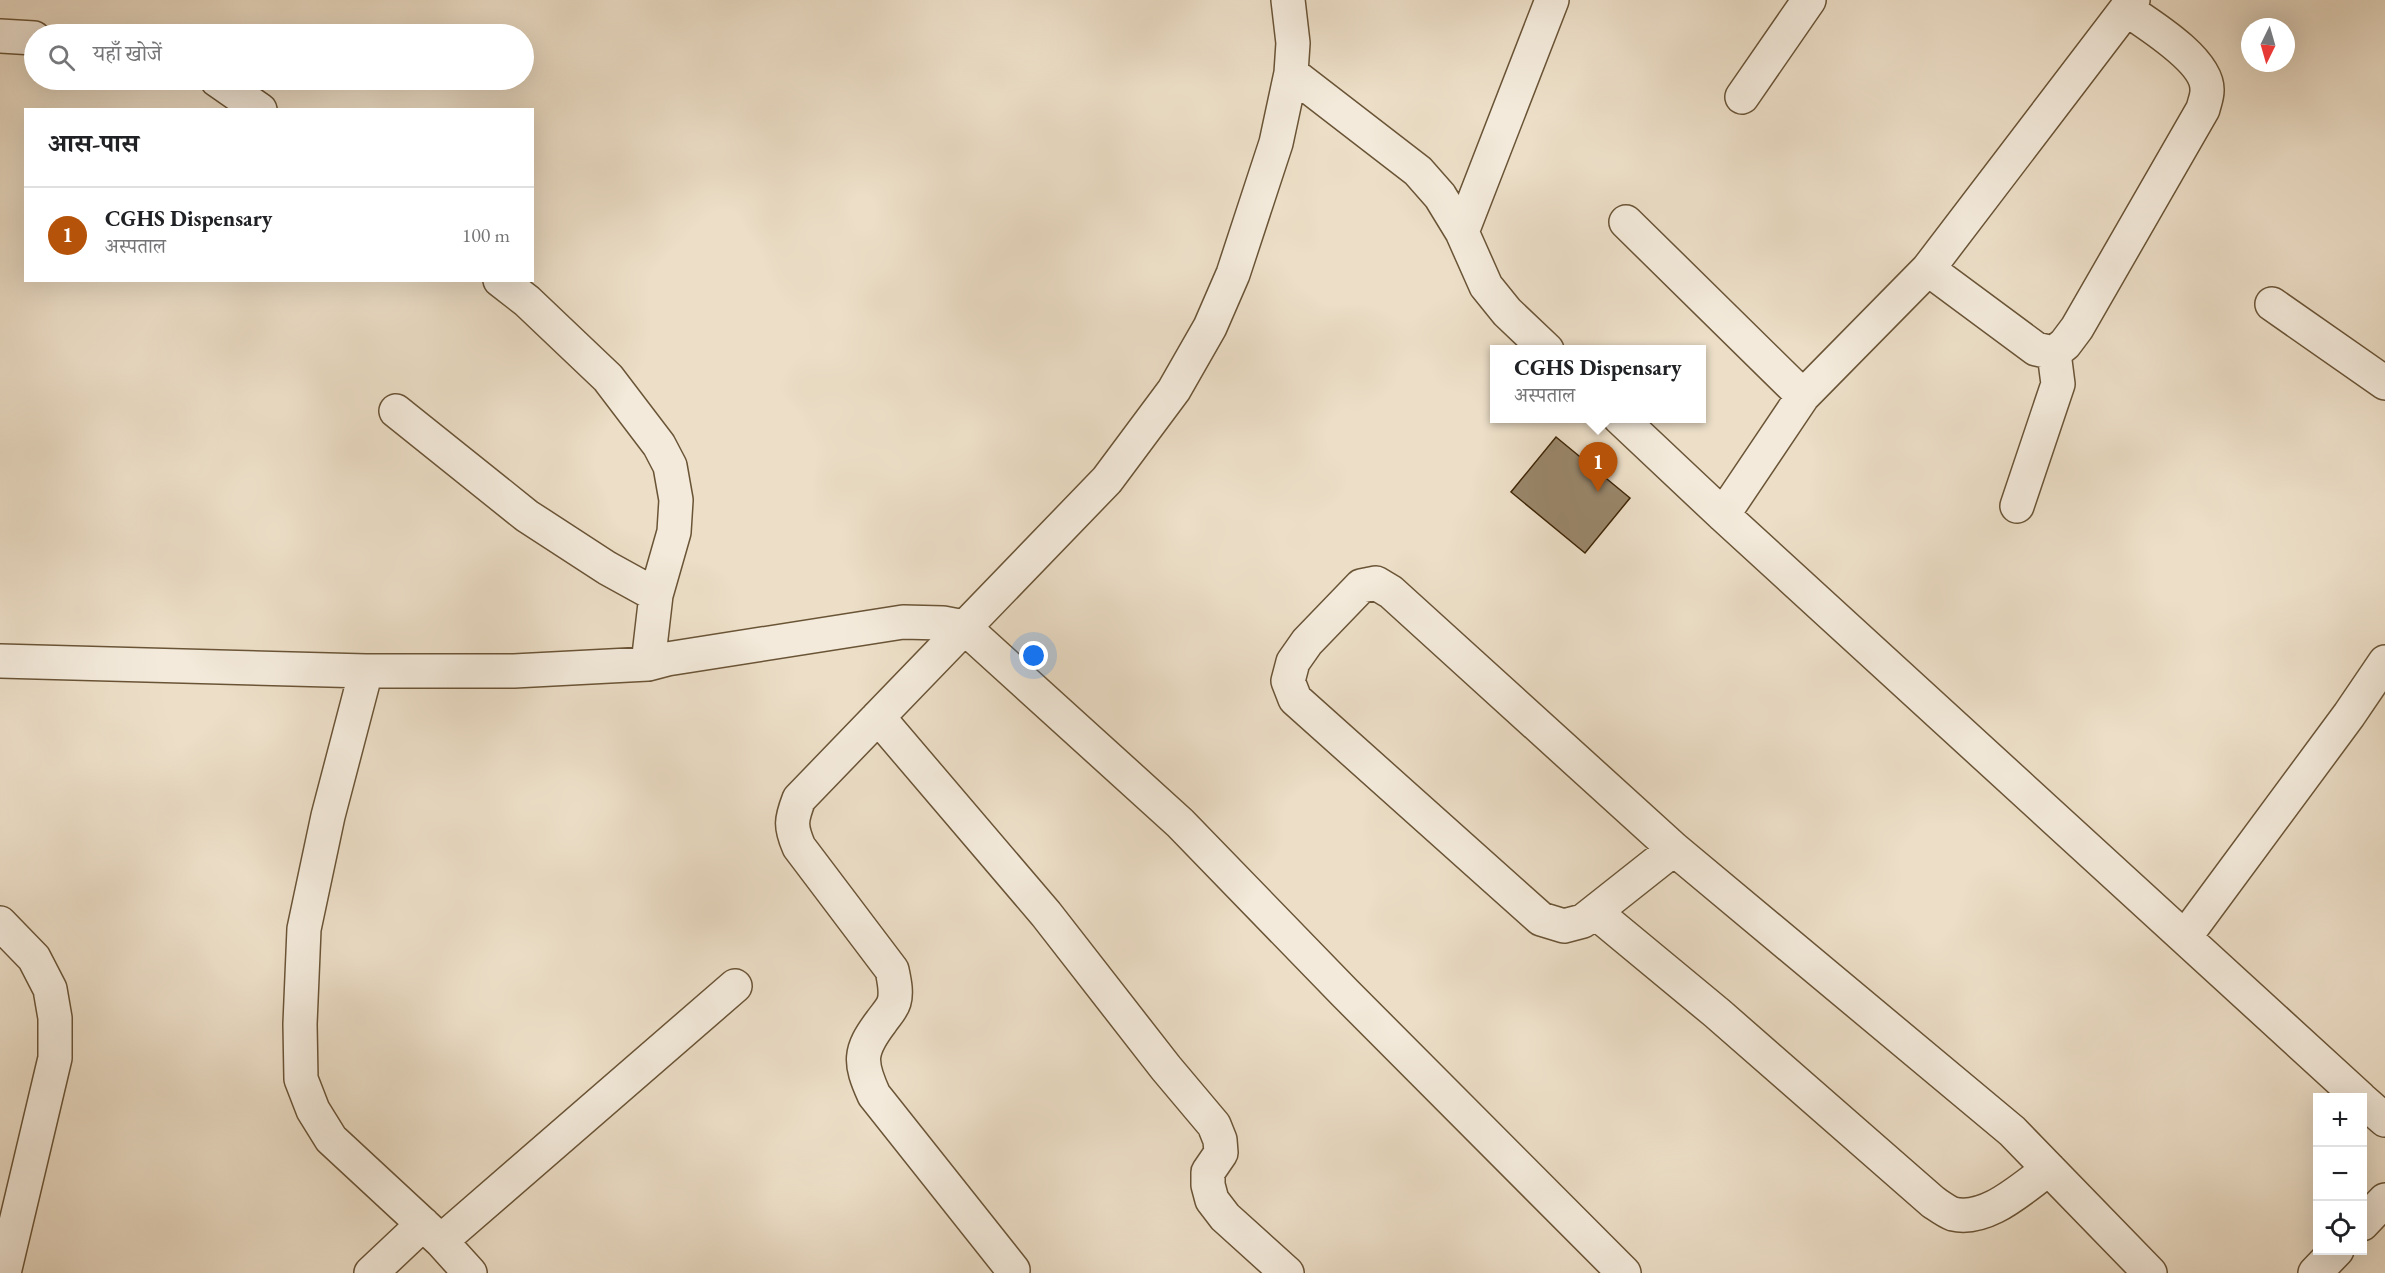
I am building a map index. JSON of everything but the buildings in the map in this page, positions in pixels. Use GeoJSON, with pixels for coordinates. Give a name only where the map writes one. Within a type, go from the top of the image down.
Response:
{"type":"FeatureCollection","features":[{"type":"Feature","properties":{"kind":"street"},"geometry":{"type":"LineString","coordinates":[[1013,1270],[874,1095],[865,1074],[866,1041],[894,1003],[895,984],[891,970],[799,847],[791,829],[792,816],[799,799],[1107,480],[1174,390],[1210,327],[1233,274],[1276,143],[1291,73],[1293,43],[1288,0]]}},
{"type":"Feature","properties":{"kind":"street"},"geometry":{"type":"LineString","coordinates":[[1462,232],[1552,0]]}},
{"type":"Feature","properties":{"kind":"street"},"geometry":{"type":"LineString","coordinates":[[1742,97],[1809,0]]}},
{"type":"Feature","properties":{"kind":"street"},"geometry":{"type":"LineString","coordinates":[[1723,515],[1803,396],[1928,269],[2129,5],[2172,41],[2201,71],[2208,89],[2203,109],[2086,312],[2065,344],[2054,353]]}},
{"type":"Feature","properties":{"kind":"street"},"geometry":{"type":"LineString","coordinates":[[0,36],[24,37]]}},
{"type":"Feature","properties":{"kind":"street"},"geometry":{"type":"LineString","coordinates":[[1291,73],[1418,171],[1440,196],[1462,232],[1486,286],[1507,312],[1542,345]]}},
{"type":"Feature","properties":{"kind":"street"},"geometry":{"type":"LineString","coordinates":[[231,90],[257,108]]}},
{"type":"Feature","properties":{"kind":"street"},"geometry":{"type":"LineString","coordinates":[[1626,222],[1803,396]]}},
{"type":"Feature","properties":{"kind":"street"},"geometry":{"type":"LineString","coordinates":[[1928,269],[2036,349],[2054,353]]}},
{"type":"Feature","properties":{"kind":"street"},"geometry":{"type":"LineString","coordinates":[[502,282],[608,378],[658,445],[670,466],[676,500],[674,532],[656,595],[648,664]]}},
{"type":"Feature","properties":{"kind":"street"},"geometry":{"type":"LineString","coordinates":[[2272,304],[2385,383]]}},
{"type":"Feature","properties":{"kind":"street"},"geometry":{"type":"LineString","coordinates":[[2017,506],[2058,384],[2054,353]]}},
{"type":"Feature","properties":{"kind":"street"},"geometry":{"type":"LineString","coordinates":[[396,411],[528,516],[607,568],[656,595]]}},
{"type":"Feature","properties":{"kind":"street"},"geometry":{"type":"LineString","coordinates":[[1625,423],[2354,1093]]}},
{"type":"Feature","properties":{"kind":"street"},"geometry":{"type":"LineString","coordinates":[[1674,849],[1583,921],[1564,926],[1541,919],[1295,699],[1288,681],[1293,662],[1307,642],[1361,586],[1376,583],[1391,592],[1674,849],[2012,1131],[2151,1273]]}},
{"type":"Feature","properties":{"kind":"street"},"geometry":{"type":"LineString","coordinates":[[0,661],[366,671],[514,671],[648,664],[667,659],[903,622],[943,623],[964,627],[1180,823],[1344,993],[1624,1273]]}},
{"type":"Feature","properties":{"kind":"street"},"geometry":{"type":"LineString","coordinates":[[2185,937],[2349,715],[2385,662]]}},
{"type":"Feature","properties":{"kind":"street"},"geometry":{"type":"LineString","coordinates":[[366,671],[328,816],[304,929],[300,1024],[301,1079],[313,1110],[331,1139],[432,1233],[470,1273]]}},
{"type":"Feature","properties":{"kind":"street"},"geometry":{"type":"LineString","coordinates":[[878,717],[1046,914],[1166,1068],[1214,1125],[1220,1140],[1221,1153],[1208,1172],[1208,1185],[1212,1200],[1225,1217],[1287,1273]]}},
{"type":"Feature","properties":{"kind":"street"},"geometry":{"type":"LineString","coordinates":[[1595,912],[1717,1013],[1933,1202],[1952,1214],[1968,1215],[1983,1212],[2049,1169]]}},
{"type":"Feature","properties":{"kind":"street"},"geometry":{"type":"LineString","coordinates":[[0,922],[34,958],[50,989],[55,1018],[55,1058],[4,1273]]}},
{"type":"Feature","properties":{"kind":"street"},"geometry":{"type":"LineString","coordinates":[[371,1273],[432,1233],[735,986]]}},
{"type":"Feature","properties":{"kind":"street"},"geometry":{"type":"LineString","coordinates":[[2367,1104],[2385,1120]]}},
{"type":"Feature","properties":{"kind":"street"},"geometry":{"type":"LineString","coordinates":[[2367,1219],[2385,1200]]}},
{"type":"Feature","properties":{"kind":"street"},"geometry":{"type":"LineString","coordinates":[[2315,1273],[2333,1255]]}},
{"type":"Feature","properties":{"kind":"place","name":"CGHS Dispensary"},"geometry":{"type":"Point","coordinates":[1598,492]}}]}
